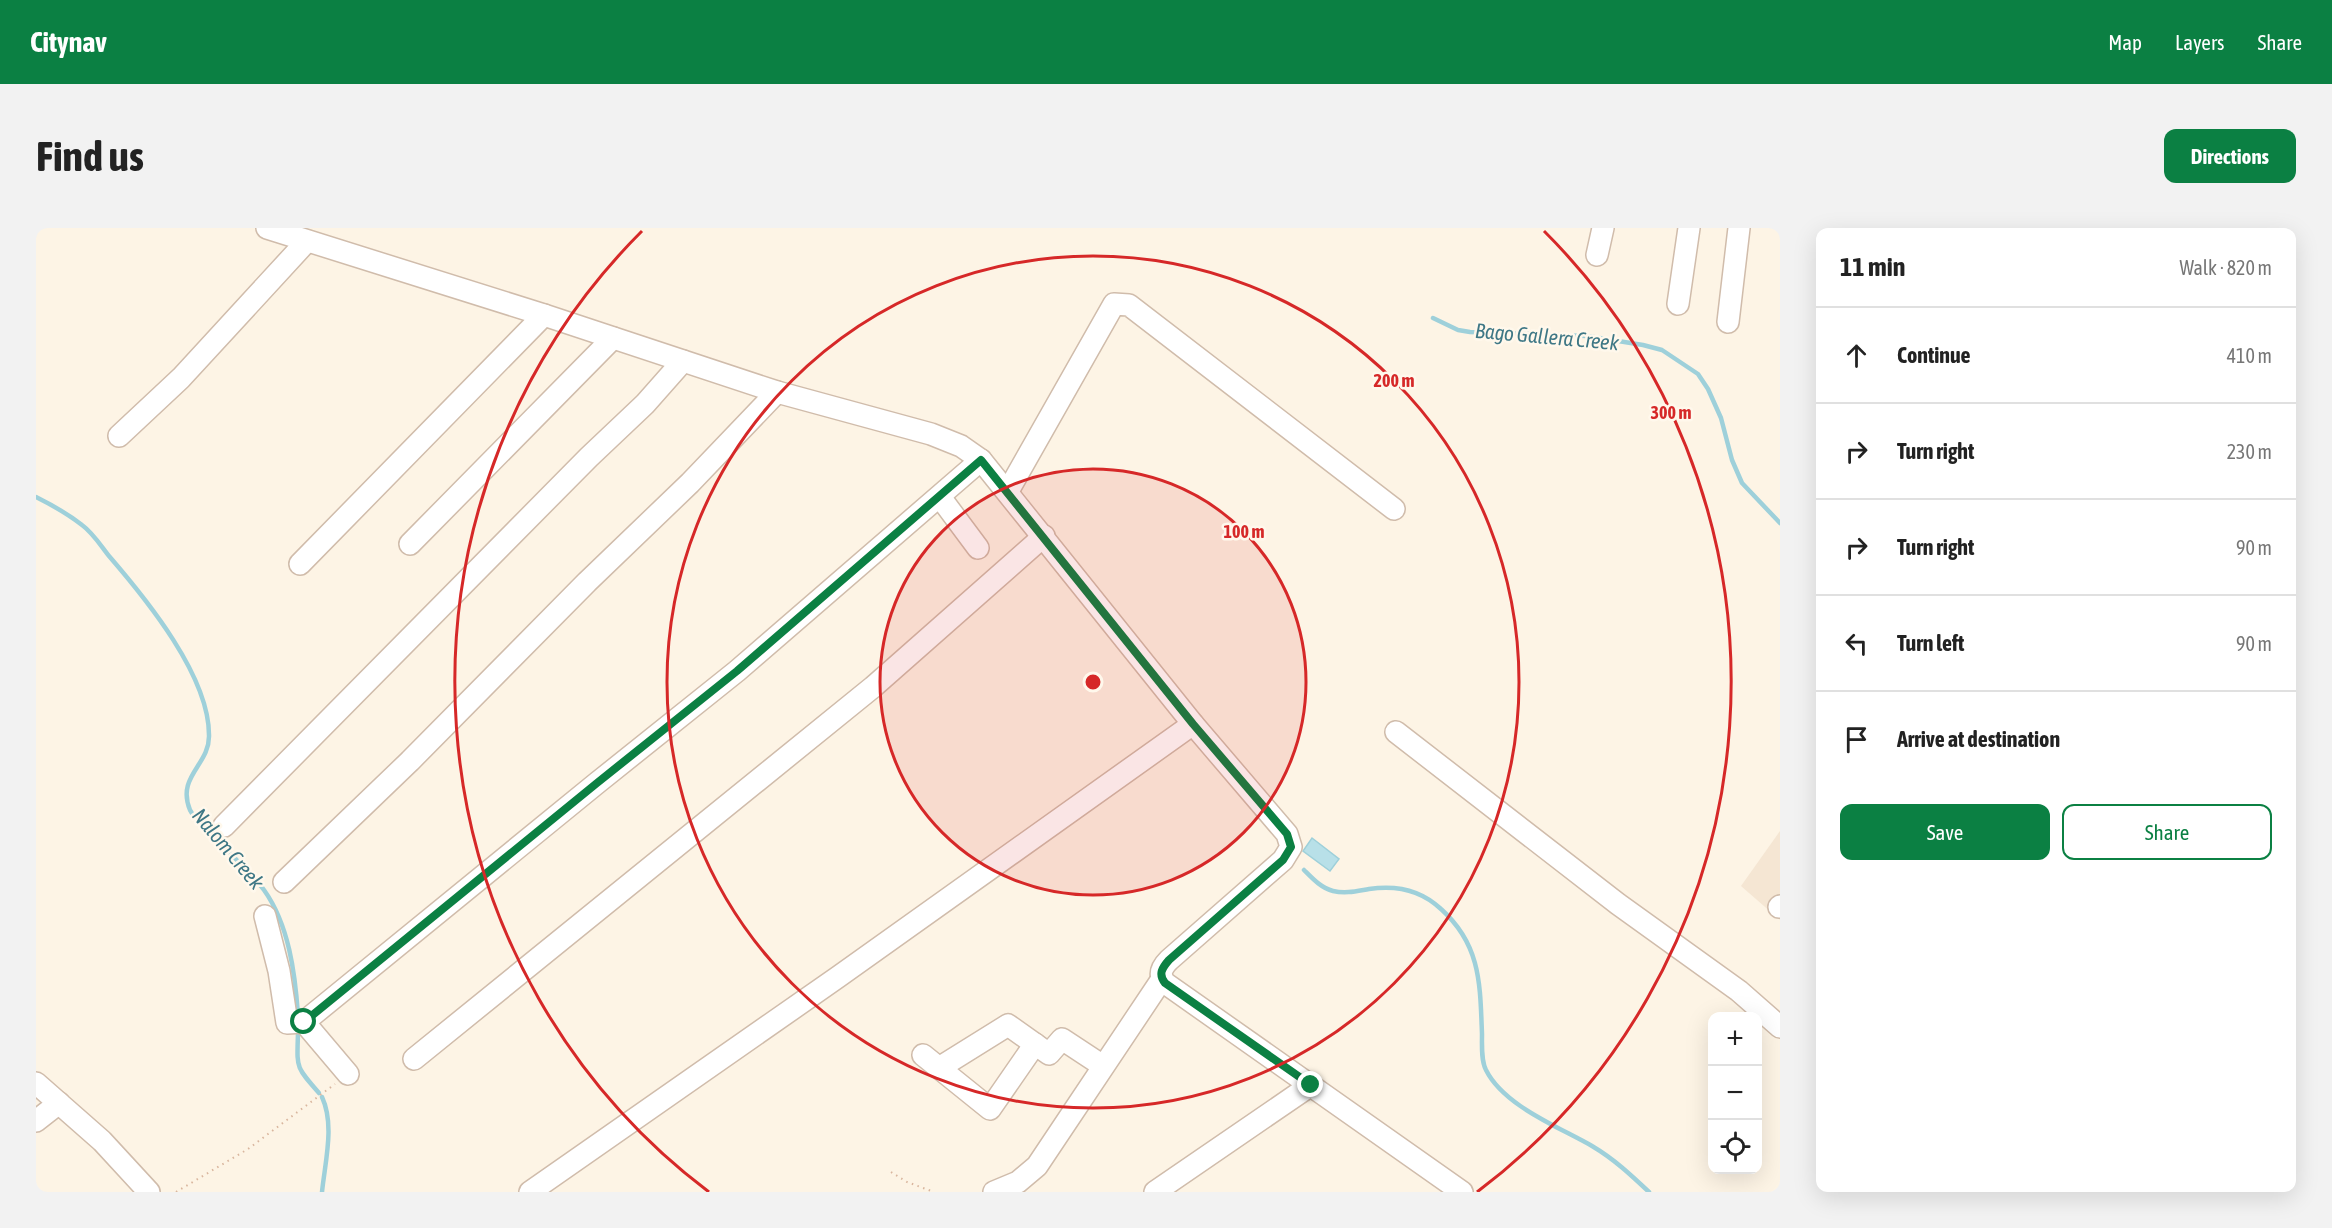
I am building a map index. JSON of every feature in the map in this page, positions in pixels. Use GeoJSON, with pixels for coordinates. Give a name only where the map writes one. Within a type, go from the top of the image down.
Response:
{"type":"FeatureCollection","features":[{"type":"Feature","properties":{"kind":"street"},"geometry":{"type":"LineString","coordinates":[[267,228],[544,315],[777,392],[931,434],[961,446],[981,460],[1193,724],[1287,834],[1291,847],[1283,860],[1169,960],[1161,970],[1162,979],[1458,1191]]}},
{"type":"Feature","properties":{"kind":"street"},"geometry":{"type":"LineString","coordinates":[[1597,255],[1603,228]]}},
{"type":"Feature","properties":{"kind":"street"},"geometry":{"type":"LineString","coordinates":[[1678,304],[1689,228]]}},
{"type":"Feature","properties":{"kind":"street"},"geometry":{"type":"LineString","coordinates":[[1728,322],[1739,228]]}},
{"type":"Feature","properties":{"kind":"street"},"geometry":{"type":"LineString","coordinates":[[119,435],[181,378],[307,241]]}},
{"type":"Feature","properties":{"kind":"street"},"geometry":{"type":"LineString","coordinates":[[1008,491],[1114,304],[1121,303],[1129,305],[1394,509]]}},
{"type":"Feature","properties":{"kind":"street"},"geometry":{"type":"LineString","coordinates":[[300,564],[544,315]]}},
{"type":"Feature","properties":{"kind":"street"},"geometry":{"type":"LineString","coordinates":[[410,544],[613,338]]}},
{"type":"Feature","properties":{"kind":"street"},"geometry":{"type":"LineString","coordinates":[[224,826],[581,465],[645,404],[683,361]]}},
{"type":"Feature","properties":{"kind":"street"},"geometry":{"type":"LineString","coordinates":[[284,882],[690,483],[777,392]]}},
{"type":"Feature","properties":{"kind":"street"},"geometry":{"type":"LineString","coordinates":[[265,916],[279,971],[287,1023],[304,1022],[737,671],[981,460]]}},
{"type":"Feature","properties":{"kind":"street"},"geometry":{"type":"LineString","coordinates":[[940,497],[978,548]]}},
{"type":"Feature","properties":{"kind":"street"},"geometry":{"type":"LineString","coordinates":[[414,1059],[873,687],[1044,537]]}},
{"type":"Feature","properties":{"kind":"street"},"geometry":{"type":"LineString","coordinates":[[530,1192],[1193,724]]}},
{"type":"Feature","properties":{"kind":"street"},"geometry":{"type":"LineString","coordinates":[[1396,732],[1618,904],[1739,991],[1780,1027]]}},
{"type":"Feature","properties":{"kind":"street"},"geometry":{"type":"LineString","coordinates":[[994,1192],[1018,1182],[1037,1166],[1162,979]]}},
{"type":"Feature","properties":{"kind":"street"},"geometry":{"type":"LineString","coordinates":[[304,1022],[348,1074]]}},
{"type":"Feature","properties":{"kind":"street"},"geometry":{"type":"LineString","coordinates":[[1035,1044],[990,1109],[931,1062],[1008,1026],[1035,1044],[1049,1054],[1062,1039],[1103,1066]]}},
{"type":"Feature","properties":{"kind":"street"},"geometry":{"type":"LineString","coordinates":[[36,1083],[102,1141],[149,1192]]}},
{"type":"Feature","properties":{"kind":"street"},"geometry":{"type":"LineString","coordinates":[[1155,1192],[1311,1085]]}},
{"type":"Feature","properties":{"kind":"street"},"geometry":{"type":"LineString","coordinates":[[36,1121],[59,1103]]}},
{"type":"Feature","properties":{"kind":"path"},"geometry":{"type":"LineString","coordinates":[[176,1192],[248,1149],[348,1074]]}},
{"type":"Feature","properties":{"kind":"path"},"geometry":{"type":"LineString","coordinates":[[891,1172],[907,1182],[934,1192]]}},
{"type":"Feature","properties":{"kind":"shaded area"},"geometry":{"type":"Polygon","coordinates":[[[1780,831],[1780,920],[1741,886],[1780,831]]]}},
{"type":"Feature","properties":{"kind":"water"},"geometry":{"type":"Polygon","coordinates":[[[1312,838],[1339,859],[1330,871],[1303,851],[1312,838]]]}},
{"type":"Feature","properties":{"kind":"waterway","name":"Bago Gallera Creek"},"geometry":{"type":"LineString","coordinates":[[1433,318],[1458,330],[1470,332],[1587,336],[1662,350],[1698,374],[1708,389],[1721,418],[1732,460],[1742,483],[1780,523]]}},
{"type":"Feature","properties":{"kind":"waterway","name":"Nalom Creek"},"geometry":{"type":"LineString","coordinates":[[36,497],[54,506],[86,528],[141,594],[187,664],[199,688],[206,712],[209,735],[204,755],[187,788],[190,810],[219,838],[264,890],[273,904],[289,950],[298,1015]]}},
{"type":"Feature","properties":{"kind":"waterway"},"geometry":{"type":"LineString","coordinates":[[1304,870],[1329,890],[1347,892],[1379,888],[1407,890],[1425,897],[1441,909],[1464,937],[1476,966],[1479,982],[1483,1062],[1494,1083],[1533,1114],[1608,1156],[1649,1192]]}},
{"type":"Feature","properties":{"kind":"waterway","name":"Nalom Creek"},"geometry":{"type":"LineString","coordinates":[[298,1033],[299,1066],[319,1093]]}},
{"type":"Feature","properties":{"kind":"waterway","name":"Nalom Creek"},"geometry":{"type":"LineString","coordinates":[[322,1097],[329,1131],[322,1192]]}},
{"type":"Feature","properties":{"kind":"route"},"geometry":{"type":"LineString","coordinates":[[304,1022],[737,671],[865,563],[981,460],[999,479],[1193,724],[1287,834],[1291,847],[1283,860],[1169,960],[1161,970],[1161,975],[1165,983],[1311,1085]]}}]}
